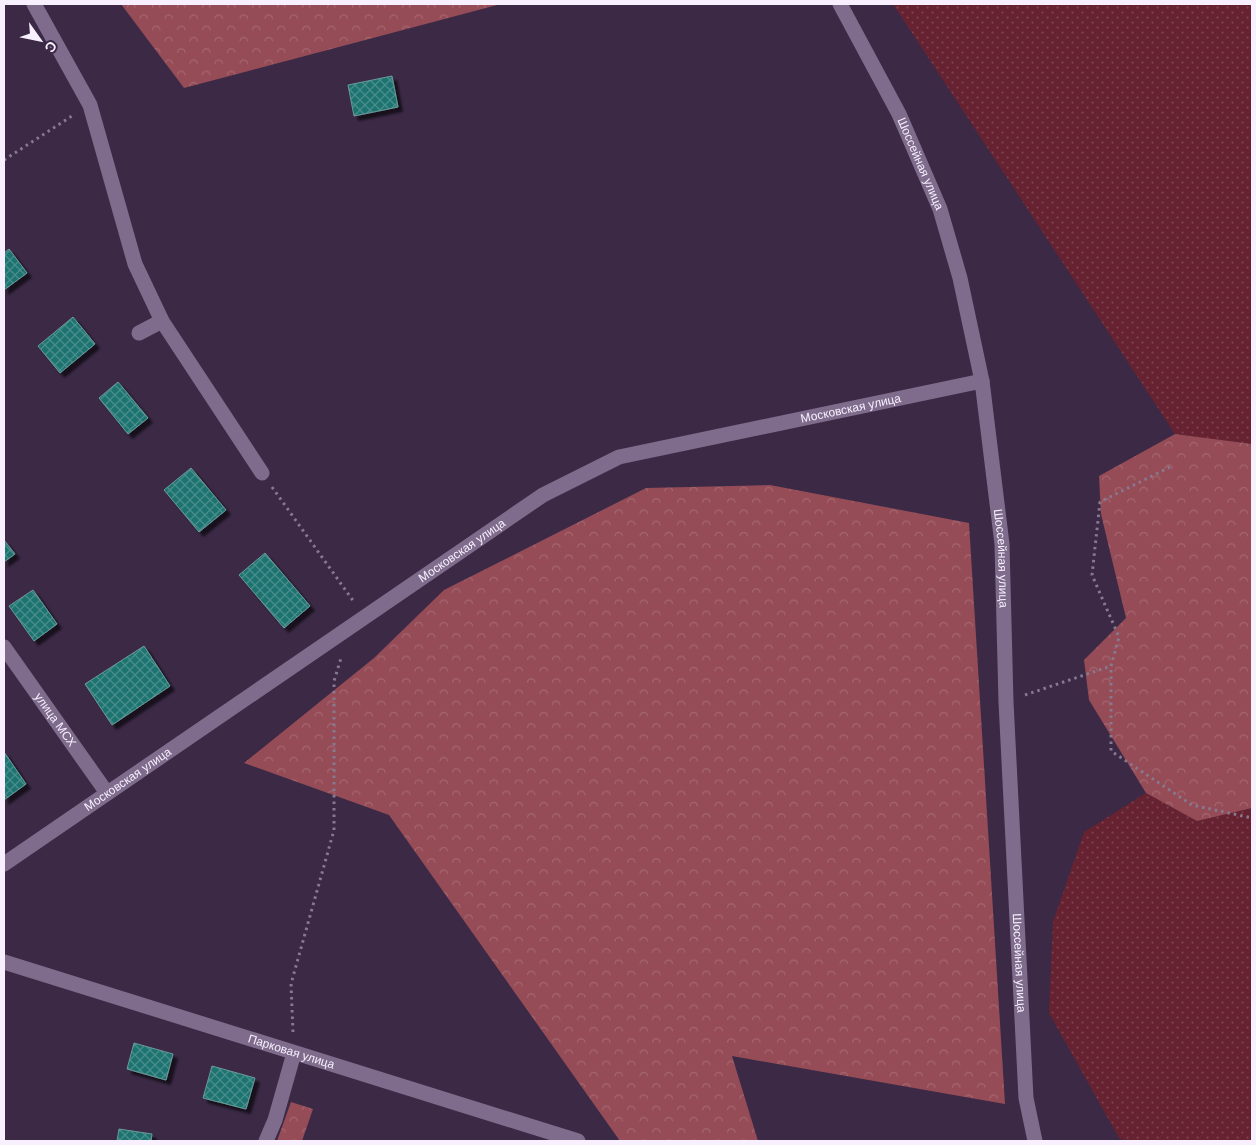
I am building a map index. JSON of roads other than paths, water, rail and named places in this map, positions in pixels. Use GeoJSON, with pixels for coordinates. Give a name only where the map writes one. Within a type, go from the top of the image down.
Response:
{"type":"FeatureCollection","features":[{"type":"Feature","properties":{"kind":"street"},"geometry":{"type":"LineString","coordinates":[[34,4],[90,105],[134,264],[162,321],[262,473]]}},
{"type":"Feature","properties":{"kind":"street","name":"Шоссейная улица"},"geometry":{"type":"LineString","coordinates":[[840,4],[899,114],[940,208],[960,278],[982,381],[1002,544],[1006,702],[1026,1098],[1036,1141]]}},
{"type":"Feature","properties":{"kind":"street"},"geometry":{"type":"LineString","coordinates":[[139,333],[162,321]]}},
{"type":"Feature","properties":{"kind":"street","name":"Московская улица"},"geometry":{"type":"LineString","coordinates":[[4,864],[543,495],[619,457],[982,381]]}},
{"type":"Feature","properties":{"kind":"street","name":"улица МСХ"},"geometry":{"type":"LineString","coordinates":[[4,647],[107,793]]}},
{"type":"Feature","properties":{"kind":"street","name":"Парковая улица"},"geometry":{"type":"LineString","coordinates":[[4,962],[578,1141]]}},
{"type":"Feature","properties":{"kind":"street"},"geometry":{"type":"LineString","coordinates":[[266,1141],[275,1120],[294,1053]]}}]}
